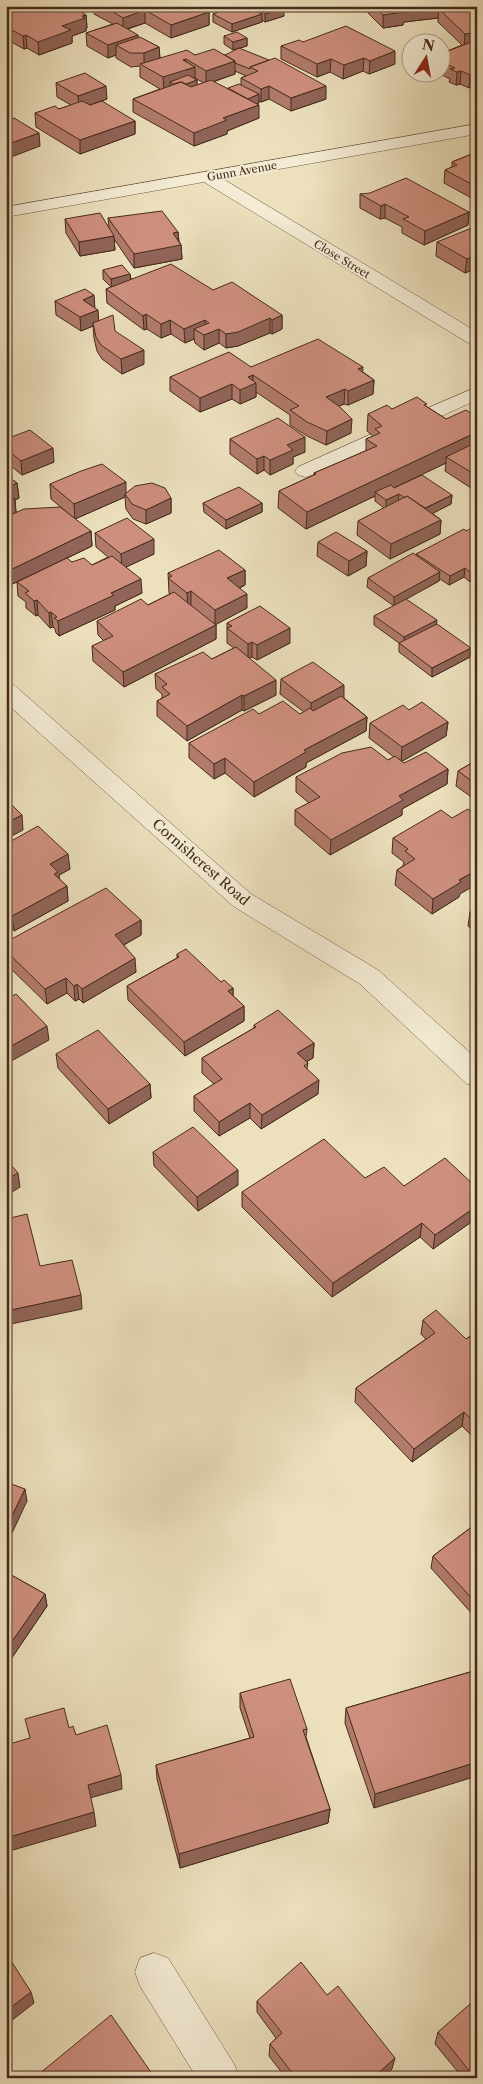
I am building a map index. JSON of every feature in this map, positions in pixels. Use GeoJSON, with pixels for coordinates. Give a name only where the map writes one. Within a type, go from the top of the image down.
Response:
{"type":"FeatureCollection","features":[{"type":"Feature","properties":{"kind":"street","name":"Gunn Avenue"},"geometry":{"type":"LineString","coordinates":[[6,212],[477,129]]}},
{"type":"Feature","properties":{"kind":"street","name":"Close Street"},"geometry":{"type":"LineString","coordinates":[[207,177],[477,340]]}},
{"type":"Feature","properties":{"kind":"street"},"geometry":{"type":"LineString","coordinates":[[421,418],[477,393]]}},
{"type":"Feature","properties":{"kind":"street"},"geometry":{"type":"LineString","coordinates":[[305,471],[376,438]]}},
{"type":"Feature","properties":{"kind":"street","name":"Cornishcrest Road"},"geometry":{"type":"LineString","coordinates":[[6,690],[242,900],[369,977],[477,1076]]}},
{"type":"Feature","properties":{"kind":"street"},"geometry":{"type":"LineString","coordinates":[[154,1972],[220,2078]]}},
{"type":"Feature","properties":{"kind":"building"},"geometry":{"type":"Polygon","coordinates":[[[6,6],[71,6],[86,15],[82,16],[85,18],[62,26],[71,30],[38,42],[6,27],[6,6]]]}},
{"type":"Feature","properties":{"kind":"building"},"geometry":{"type":"Polygon","coordinates":[[[103,6],[167,6],[171,9],[180,6],[198,6],[209,12],[171,25],[145,10],[123,18],[103,6]]]}},
{"type":"Feature","properties":{"kind":"building"},"geometry":{"type":"Polygon","coordinates":[[[237,6],[247,6],[262,14],[232,24],[213,14],[237,6]]]}},
{"type":"Feature","properties":{"kind":"building"},"geometry":{"type":"Polygon","coordinates":[[[265,6],[281,6],[284,8],[265,14],[257,9],[265,6]]]}},
{"type":"Feature","properties":{"kind":"building"},"geometry":{"type":"Polygon","coordinates":[[[375,6],[429,6],[383,15],[375,6]]]}},
{"type":"Feature","properties":{"kind":"building"},"geometry":{"type":"Polygon","coordinates":[[[477,6],[477,32],[465,34],[439,9],[477,6]]]}},
{"type":"Feature","properties":{"kind":"building"},"geometry":{"type":"Polygon","coordinates":[[[117,23],[138,35],[108,45],[86,33],[117,23]]]}},
{"type":"Feature","properties":{"kind":"building"},"geometry":{"type":"Polygon","coordinates":[[[346,26],[395,51],[370,61],[364,58],[344,65],[331,59],[317,64],[281,46],[299,40],[303,42],[346,26]]]}},
{"type":"Feature","properties":{"kind":"building"},"geometry":{"type":"Polygon","coordinates":[[[237,32],[247,38],[233,42],[224,36],[237,32]]]}},
{"type":"Feature","properties":{"kind":"building"},"geometry":{"type":"Polygon","coordinates":[[[140,37],[159,47],[144,53],[130,53],[116,45],[140,37]]]}},
{"type":"Feature","properties":{"kind":"building"},"geometry":{"type":"Polygon","coordinates":[[[477,40],[477,73],[470,75],[450,69],[455,68],[450,66],[450,50],[477,40]]]}},
{"type":"Feature","properties":{"kind":"building"},"geometry":{"type":"Polygon","coordinates":[[[239,48],[269,60],[250,67],[250,69],[235,63],[235,61],[225,55],[239,48]]]}},
{"type":"Feature","properties":{"kind":"building"},"geometry":{"type":"Polygon","coordinates":[[[214,49],[235,61],[206,71],[186,59],[183,60],[195,67],[163,77],[140,64],[187,50],[195,55],[214,49]]]}},
{"type":"Feature","properties":{"kind":"building"},"geometry":{"type":"Polygon","coordinates":[[[275,58],[326,86],[291,98],[269,86],[261,89],[241,78],[258,71],[250,67],[275,58]]]}},
{"type":"Feature","properties":{"kind":"building"},"geometry":{"type":"Polygon","coordinates":[[[85,73],[106,86],[78,96],[56,83],[85,73]]]}},
{"type":"Feature","properties":{"kind":"building"},"geometry":{"type":"Polygon","coordinates":[[[188,75],[197,80],[186,84],[181,82],[173,84],[170,82],[188,75]]]}},
{"type":"Feature","properties":{"kind":"building"},"geometry":{"type":"Polygon","coordinates":[[[211,80],[259,105],[223,118],[227,120],[194,133],[133,99],[181,82],[191,87],[211,80]]]}},
{"type":"Feature","properties":{"kind":"building"},"geometry":{"type":"Polygon","coordinates":[[[239,84],[259,94],[248,99],[228,88],[239,84]]]}},
{"type":"Feature","properties":{"kind":"building"},"geometry":{"type":"Polygon","coordinates":[[[82,101],[90,105],[102,101],[135,121],[80,140],[35,113],[55,106],[59,109],[82,101]]]}},
{"type":"Feature","properties":{"kind":"building"},"geometry":{"type":"Polygon","coordinates":[[[14,118],[39,133],[6,145],[6,121],[14,118]]]}},
{"type":"Feature","properties":{"kind":"building"},"geometry":{"type":"Polygon","coordinates":[[[477,152],[477,187],[445,170],[457,165],[452,162],[477,152]]]}},
{"type":"Feature","properties":{"kind":"building"},"geometry":{"type":"Polygon","coordinates":[[[406,178],[469,212],[425,231],[403,219],[409,217],[385,204],[381,206],[360,194],[370,193],[406,178]]]}},
{"type":"Feature","properties":{"kind":"building"},"geometry":{"type":"Polygon","coordinates":[[[162,211],[178,232],[173,233],[181,245],[134,254],[108,218],[162,211]]]}},
{"type":"Feature","properties":{"kind":"building"},"geometry":{"type":"Polygon","coordinates":[[[100,213],[114,236],[79,242],[65,219],[100,213]]]}},
{"type":"Feature","properties":{"kind":"building"},"geometry":{"type":"Polygon","coordinates":[[[474,227],[477,228],[477,255],[467,259],[437,242],[474,227]]]}},
{"type":"Feature","properties":{"kind":"building"},"geometry":{"type":"Polygon","coordinates":[[[171,264],[213,290],[232,282],[282,315],[272,320],[270,318],[238,332],[226,334],[219,329],[204,335],[194,329],[209,323],[205,320],[184,329],[170,320],[161,324],[146,314],[143,316],[106,289],[171,264]]]}},
{"type":"Feature","properties":{"kind":"building"},"geometry":{"type":"Polygon","coordinates":[[[122,265],[130,274],[111,279],[103,270],[122,265]]]}},
{"type":"Feature","properties":{"kind":"building"},"geometry":{"type":"Polygon","coordinates":[[[85,289],[94,295],[83,300],[98,310],[80,317],[55,301],[85,289]]]}},
{"type":"Feature","properties":{"kind":"building"},"geometry":{"type":"Polygon","coordinates":[[[113,315],[115,331],[144,350],[121,359],[101,345],[96,337],[93,323],[113,315]]]}},
{"type":"Feature","properties":{"kind":"building"},"geometry":{"type":"Polygon","coordinates":[[[318,339],[363,367],[358,369],[374,380],[348,391],[345,389],[326,397],[352,419],[327,431],[307,422],[290,410],[299,406],[253,375],[248,377],[256,383],[240,390],[232,384],[200,398],[170,377],[229,352],[251,367],[318,339]]]}},
{"type":"Feature","properties":{"kind":"building"},"geometry":{"type":"Polygon","coordinates":[[[417,397],[427,404],[424,405],[446,419],[466,410],[477,417],[477,432],[307,512],[279,491],[316,474],[314,473],[377,446],[366,439],[380,433],[375,429],[382,426],[368,414],[387,405],[392,409],[417,397]]]}},
{"type":"Feature","properties":{"kind":"building"},"geometry":{"type":"Polygon","coordinates":[[[278,418],[305,437],[287,445],[293,450],[270,460],[264,456],[257,459],[230,439],[278,418]]]}},
{"type":"Feature","properties":{"kind":"building"},"geometry":{"type":"Polygon","coordinates":[[[30,430],[53,448],[21,461],[6,449],[6,439],[30,430]]]}},
{"type":"Feature","properties":{"kind":"building"},"geometry":{"type":"Polygon","coordinates":[[[477,442],[477,476],[446,457],[477,442]]]}},
{"type":"Feature","properties":{"kind":"building"},"geometry":{"type":"Polygon","coordinates":[[[102,464],[126,482],[74,504],[50,484],[81,471],[102,464]]]}},
{"type":"Feature","properties":{"kind":"building"},"geometry":{"type":"Polygon","coordinates":[[[6,475],[17,483],[6,488],[6,475]]]}},
{"type":"Feature","properties":{"kind":"building"},"geometry":{"type":"Polygon","coordinates":[[[422,475],[452,495],[425,508],[407,496],[405,498],[399,494],[386,500],[375,492],[391,485],[394,488],[422,475]]]}},
{"type":"Feature","properties":{"kind":"building"},"geometry":{"type":"Polygon","coordinates":[[[152,483],[165,488],[171,498],[146,510],[132,504],[125,494],[135,486],[152,483]]]}},
{"type":"Feature","properties":{"kind":"building"},"geometry":{"type":"Polygon","coordinates":[[[239,487],[262,503],[226,520],[203,503],[239,487]]]}},
{"type":"Feature","properties":{"kind":"building"},"geometry":{"type":"Polygon","coordinates":[[[6,493],[15,499],[6,503],[6,493]]]}},
{"type":"Feature","properties":{"kind":"building"},"geometry":{"type":"Polygon","coordinates":[[[407,496],[441,520],[391,544],[358,521],[407,496]]]}},
{"type":"Feature","properties":{"kind":"building"},"geometry":{"type":"Polygon","coordinates":[[[60,507],[91,531],[6,572],[6,517],[24,509],[60,507]]]}},
{"type":"Feature","properties":{"kind":"building"},"geometry":{"type":"Polygon","coordinates":[[[127,518],[154,539],[121,554],[95,533],[127,518]]]}},
{"type":"Feature","properties":{"kind":"building"},"geometry":{"type":"Polygon","coordinates":[[[472,528],[477,531],[477,569],[471,573],[465,568],[450,576],[416,554],[464,529],[466,531],[472,528]]]}},
{"type":"Feature","properties":{"kind":"building"},"geometry":{"type":"Polygon","coordinates":[[[336,532],[367,551],[349,561],[318,542],[336,532]]]}},
{"type":"Feature","properties":{"kind":"building"},"geometry":{"type":"Polygon","coordinates":[[[219,550],[245,570],[227,578],[247,594],[215,610],[191,591],[187,593],[168,578],[172,576],[168,573],[219,550]]]}},
{"type":"Feature","properties":{"kind":"building"},"geometry":{"type":"Polygon","coordinates":[[[413,553],[440,572],[394,597],[368,578],[413,553]]]}},
{"type":"Feature","properties":{"kind":"building"},"geometry":{"type":"Polygon","coordinates":[[[112,556],[141,579],[111,593],[114,595],[58,621],[54,618],[57,617],[51,612],[49,613],[37,600],[34,601],[25,593],[29,591],[17,582],[67,558],[72,562],[84,558],[92,565],[112,556]]]}},
{"type":"Feature","properties":{"kind":"building"},"geometry":{"type":"Polygon","coordinates":[[[174,592],[216,625],[123,672],[92,646],[113,636],[97,621],[141,599],[148,605],[174,592]]]}},
{"type":"Feature","properties":{"kind":"building"},"geometry":{"type":"Polygon","coordinates":[[[406,599],[437,620],[404,637],[374,616],[406,599]]]}},
{"type":"Feature","properties":{"kind":"building"},"geometry":{"type":"Polygon","coordinates":[[[260,606],[290,628],[257,645],[252,642],[248,644],[227,628],[232,626],[227,623],[260,606]]]}},
{"type":"Feature","properties":{"kind":"building"},"geometry":{"type":"Polygon","coordinates":[[[437,624],[471,648],[432,668],[399,643],[437,624]]]}},
{"type":"Feature","properties":{"kind":"building"},"geometry":{"type":"Polygon","coordinates":[[[236,647],[276,680],[244,696],[242,695],[187,726],[157,701],[170,694],[162,687],[167,684],[155,674],[203,652],[212,659],[236,647]]]}},
{"type":"Feature","properties":{"kind":"building"},"geometry":{"type":"Polygon","coordinates":[[[313,662],[344,685],[311,703],[281,679],[313,662]]]}},
{"type":"Feature","properties":{"kind":"building"},"geometry":{"type":"Polygon","coordinates":[[[341,696],[367,717],[304,750],[306,752],[254,782],[225,758],[214,764],[189,743],[253,709],[259,714],[283,701],[300,714],[310,708],[313,711],[341,696]]]}},
{"type":"Feature","properties":{"kind":"building"},"geometry":{"type":"Polygon","coordinates":[[[422,702],[448,722],[402,747],[370,723],[403,705],[409,710],[422,702]]]}},
{"type":"Feature","properties":{"kind":"building"},"geometry":{"type":"Polygon","coordinates":[[[371,747],[388,760],[395,756],[404,763],[426,752],[448,769],[399,796],[403,800],[331,840],[295,810],[320,797],[296,777],[342,753],[371,747]]]}},
{"type":"Feature","properties":{"kind":"building"},"geometry":{"type":"Polygon","coordinates":[[[477,760],[477,785],[458,771],[477,760]]]}},
{"type":"Feature","properties":{"kind":"building"},"geometry":{"type":"Polygon","coordinates":[[[6,796],[12,801],[9,802],[22,815],[6,823],[6,796]]]}},
{"type":"Feature","properties":{"kind":"building"},"geometry":{"type":"Polygon","coordinates":[[[468,809],[477,816],[477,870],[459,880],[461,882],[433,899],[397,870],[415,859],[405,851],[408,849],[393,838],[441,810],[452,818],[468,809]]]}},
{"type":"Feature","properties":{"kind":"building"},"geometry":{"type":"Polygon","coordinates":[[[38,826],[68,854],[50,864],[58,872],[54,874],[67,886],[12,916],[6,910],[6,844],[38,826]]]}},
{"type":"Feature","properties":{"kind":"building"},"geometry":{"type":"Polygon","coordinates":[[[106,888],[141,920],[115,935],[135,958],[82,989],[77,984],[74,986],[66,978],[45,989],[6,951],[6,942],[106,888]]]}},
{"type":"Feature","properties":{"kind":"building"},"geometry":{"type":"Polygon","coordinates":[[[477,908],[477,918],[470,912],[477,908]]]}},
{"type":"Feature","properties":{"kind":"building"},"geometry":{"type":"Polygon","coordinates":[[[186,949],[221,982],[224,980],[233,988],[228,991],[244,1006],[184,1042],[127,986],[179,957],[177,954],[186,949]]]}},
{"type":"Feature","properties":{"kind":"building"},"geometry":{"type":"Polygon","coordinates":[[[16,994],[47,1026],[6,1049],[6,999],[16,994]]]}},
{"type":"Feature","properties":{"kind":"building"},"geometry":{"type":"Polygon","coordinates":[[[278,1010],[314,1043],[297,1053],[308,1063],[304,1066],[319,1080],[262,1115],[250,1103],[219,1122],[194,1096],[222,1079],[202,1058],[256,1027],[254,1025],[278,1010]]]}},
{"type":"Feature","properties":{"kind":"building"},"geometry":{"type":"Polygon","coordinates":[[[98,1030],[150,1084],[108,1109],[56,1054],[98,1030]]]}},
{"type":"Feature","properties":{"kind":"building"},"geometry":{"type":"Polygon","coordinates":[[[193,1127],[238,1170],[197,1197],[153,1152],[193,1127]]]}},
{"type":"Feature","properties":{"kind":"building"},"geometry":{"type":"Polygon","coordinates":[[[324,1139],[365,1178],[384,1167],[404,1186],[445,1158],[477,1188],[477,1206],[435,1235],[422,1223],[333,1283],[242,1192],[324,1139]]]}},
{"type":"Feature","properties":{"kind":"building"},"geometry":{"type":"Polygon","coordinates":[[[6,1159],[18,1173],[6,1180],[6,1159]]]}},
{"type":"Feature","properties":{"kind":"building"},"geometry":{"type":"Polygon","coordinates":[[[27,1214],[40,1266],[72,1260],[81,1295],[6,1311],[6,1219],[27,1214]]]}},
{"type":"Feature","properties":{"kind":"building"},"geometry":{"type":"Polygon","coordinates":[[[436,1310],[466,1339],[477,1332],[477,1425],[464,1412],[414,1449],[356,1388],[435,1333],[423,1320],[436,1310]]]}},
{"type":"Feature","properties":{"kind":"building"},"geometry":{"type":"Polygon","coordinates":[[[6,1482],[25,1489],[6,1528],[6,1482]]]}},
{"type":"Feature","properties":{"kind":"building"},"geometry":{"type":"Polygon","coordinates":[[[477,1523],[477,1604],[433,1556],[477,1523]]]}},
{"type":"Feature","properties":{"kind":"building"},"geometry":{"type":"Polygon","coordinates":[[[6,1572],[45,1594],[6,1650],[6,1572]]]}},
{"type":"Feature","properties":{"kind":"building"},"geometry":{"type":"Polygon","coordinates":[[[477,1670],[477,1762],[375,1794],[346,1708],[477,1670]]]}},
{"type":"Feature","properties":{"kind":"building"},"geometry":{"type":"Polygon","coordinates":[[[290,1679],[307,1729],[303,1730],[330,1809],[179,1854],[156,1765],[254,1737],[240,1693],[290,1679]]]}},
{"type":"Feature","properties":{"kind":"building"},"geometry":{"type":"Polygon","coordinates":[[[64,1708],[69,1728],[73,1726],[76,1735],[107,1725],[121,1775],[88,1785],[94,1812],[6,1838],[6,1745],[30,1738],[25,1719],[64,1708]]]}},
{"type":"Feature","properties":{"kind":"building"},"geometry":{"type":"Polygon","coordinates":[[[6,1953],[31,1992],[6,2011],[6,1953]]]}},
{"type":"Feature","properties":{"kind":"building"},"geometry":{"type":"Polygon","coordinates":[[[301,1962],[327,1995],[338,1986],[395,2058],[373,2078],[296,2078],[270,2044],[282,2033],[257,2001],[301,1962]]]}},
{"type":"Feature","properties":{"kind":"building"},"geometry":{"type":"Polygon","coordinates":[[[477,1998],[477,2078],[475,2078],[438,2032],[477,1998]]]}},
{"type":"Feature","properties":{"kind":"building"},"geometry":{"type":"Polygon","coordinates":[[[111,2015],[155,2078],[34,2078],[111,2015]]]}}]}
